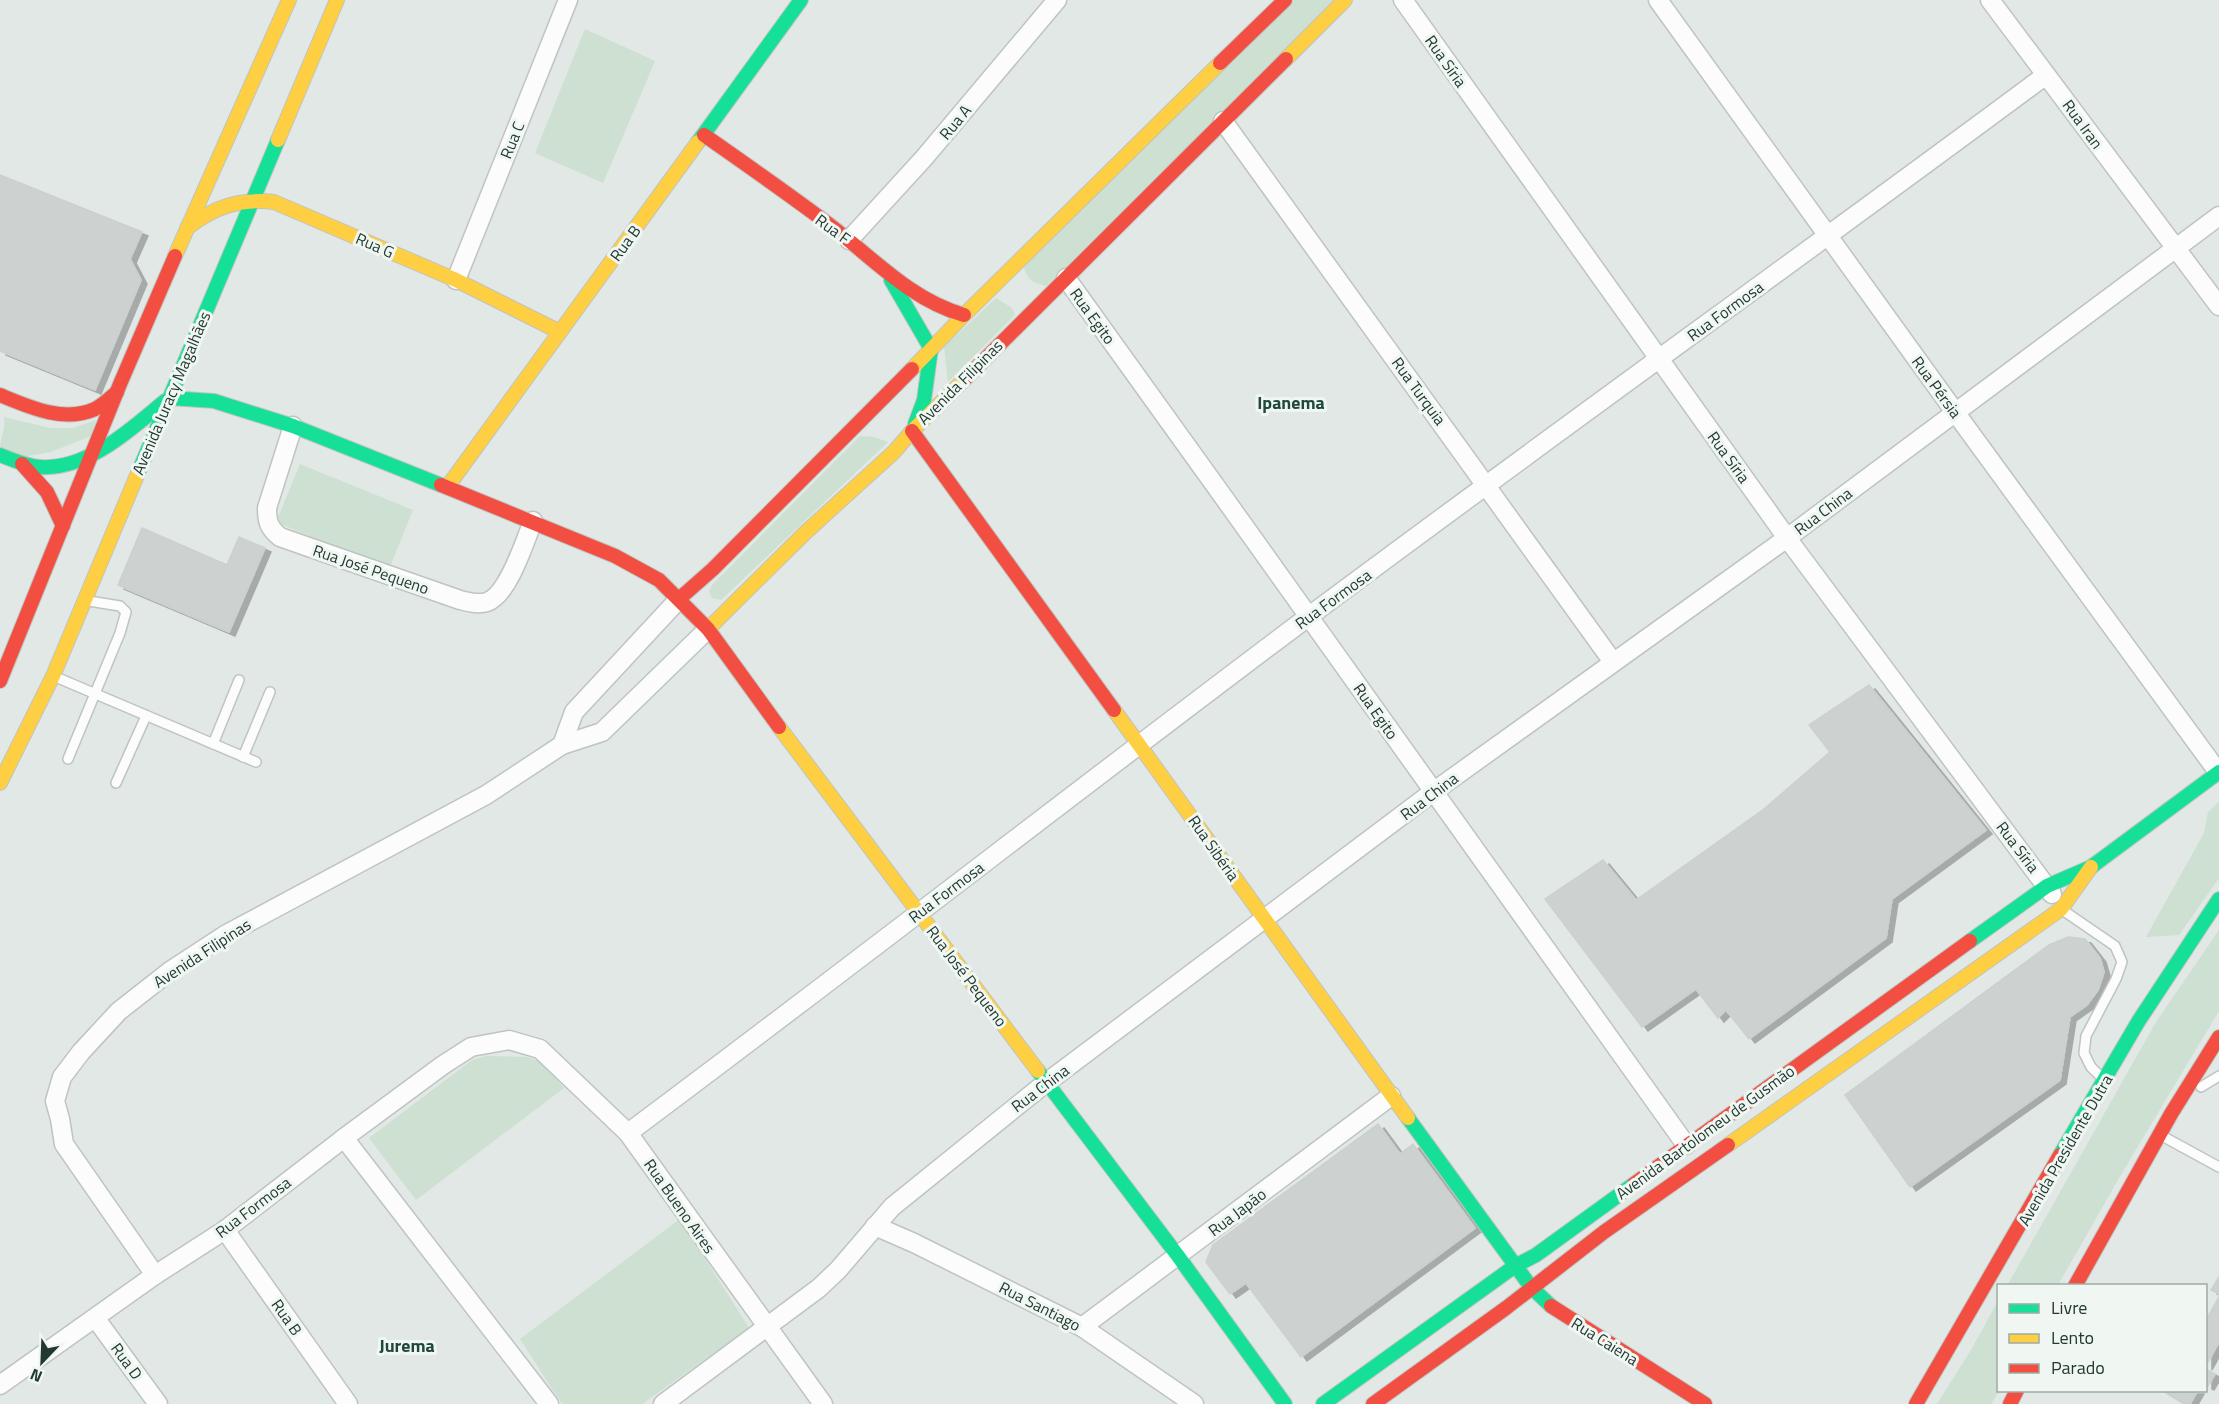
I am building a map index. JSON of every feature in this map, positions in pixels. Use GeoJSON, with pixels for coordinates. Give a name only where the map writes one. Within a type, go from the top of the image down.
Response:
{"type":"FeatureCollection","features":[{"type":"Feature","properties":{"kind":"main road","name":"Avenida Juracy Magalhães"},"geometry":{"type":"LineString","coordinates":[[0,783],[6,755],[53,676],[170,398],[320,26],[337,0]]}},
{"type":"Feature","properties":{"kind":"main road","name":"Rua B"},"geometry":{"type":"LineString","coordinates":[[448,486],[801,0]]}},
{"type":"Feature","properties":{"kind":"main road"},"geometry":{"type":"LineString","coordinates":[[678,598],[713,569],[856,427],[964,315],[1285,0]]}},
{"type":"Feature","properties":{"kind":"main road","name":"Avenida Filipinas"},"geometry":{"type":"LineString","coordinates":[[708,629],[806,532],[894,452],[912,430],[1345,0]]}},
{"type":"Feature","properties":{"kind":"main road"},"geometry":{"type":"LineString","coordinates":[[288,1],[294,18]]}},
{"type":"Feature","properties":{"kind":"main road"},"geometry":{"type":"LineString","coordinates":[[0,681],[117,392],[288,1]]}},
{"type":"Feature","properties":{"kind":"main road","name":"Rua F"},"geometry":{"type":"LineString","coordinates":[[704,135],[933,304],[950,312],[964,315]]}},
{"type":"Feature","properties":{"kind":"main road","name":"Rua G"},"geometry":{"type":"LineString","coordinates":[[187,228],[202,215],[217,208],[252,198],[274,202],[456,280],[560,332]]}},
{"type":"Feature","properties":{"kind":"main road"},"geometry":{"type":"LineString","coordinates":[[1014,266],[1016,281]]}},
{"type":"Feature","properties":{"kind":"main road"},"geometry":{"type":"LineString","coordinates":[[885,270],[931,349],[924,400],[912,430],[894,430]]}},
{"type":"Feature","properties":{"kind":"main road"},"geometry":{"type":"LineString","coordinates":[[988,292],[1010,301],[1020,313],[1020,323]]}},
{"type":"Feature","properties":{"kind":"main road"},"geometry":{"type":"LineString","coordinates":[[1025,294],[1045,298]]}},
{"type":"Feature","properties":{"kind":"main road"},"geometry":{"type":"LineString","coordinates":[[0,395],[26,406],[63,414],[81,413],[95,408],[117,392]]}},
{"type":"Feature","properties":{"kind":"main road"},"geometry":{"type":"LineString","coordinates":[[0,455],[22,464],[42,467],[63,464],[92,455],[126,433],[170,398]]}},
{"type":"Feature","properties":{"kind":"main road","name":"Rua José Pequeno"},"geometry":{"type":"LineString","coordinates":[[170,398],[214,401],[293,426],[533,521],[640,568],[659,580],[708,629],[1178,1256],[1285,1404]]}},
{"type":"Feature","properties":{"kind":"main road"},"geometry":{"type":"LineString","coordinates":[[856,427],[876,428]]}},
{"type":"Feature","properties":{"kind":"main road","name":"Rua Sibéria"},"geometry":{"type":"LineString","coordinates":[[912,430],[1515,1266]]}},
{"type":"Feature","properties":{"kind":"main road"},"geometry":{"type":"LineString","coordinates":[[22,464],[35,475],[50,494],[63,526]]}},
{"type":"Feature","properties":{"kind":"main road","name":"Avenida Bartolomeu de Gusmão"},"geometry":{"type":"LineString","coordinates":[[1323,1404],[1515,1266],[1536,1255],[2047,886],[2091,867],[2218,772]]}},
{"type":"Feature","properties":{"kind":"main road","name":"Avenida Bartolomeu de Gusmão"},"geometry":{"type":"LineString","coordinates":[[1373,1404],[1506,1308],[1530,1287],[1604,1232],[2061,909],[2091,867]]}},
{"type":"Feature","properties":{"kind":"main road","name":"Avenida Presidente Dutra"},"geometry":{"type":"LineString","coordinates":[[1916,1404],[1960,1333],[2104,1080],[2198,928],[2219,899]]}},
{"type":"Feature","properties":{"kind":"main road"},"geometry":{"type":"LineString","coordinates":[[2076,1284],[2159,1134],[2219,1037]]}},
{"type":"Feature","properties":{"kind":"main road","name":"Rua Caiena"},"geometry":{"type":"LineString","coordinates":[[1515,1266],[1543,1300],[1572,1321],[1705,1404]]}},
{"type":"Feature","properties":{"kind":"street","name":"Rua C"},"geometry":{"type":"LineString","coordinates":[[456,280],[568,0]]}},
{"type":"Feature","properties":{"kind":"street","name":"Rua A"},"geometry":{"type":"LineString","coordinates":[[849,240],[924,158],[1057,0]]}},
{"type":"Feature","properties":{"kind":"street","name":"Rua Síria"},"geometry":{"type":"LineString","coordinates":[[1403,0],[1787,538],[2047,886],[2061,909]]}},
{"type":"Feature","properties":{"kind":"street","name":"Rua Pérsia"},"geometry":{"type":"LineString","coordinates":[[1658,0],[2218,772]]}},
{"type":"Feature","properties":{"kind":"street","name":"Rua Iran"},"geometry":{"type":"LineString","coordinates":[[1990,0],[2219,306]]}},
{"type":"Feature","properties":{"kind":"street","name":"Rua Formosa"},"geometry":{"type":"LineString","coordinates":[[628,1133],[795,1009],[1310,616],[2046,75]]}},
{"type":"Feature","properties":{"kind":"street","name":"Rua Turquia"},"geometry":{"type":"LineString","coordinates":[[1223,121],[1613,662]]}},
{"type":"Feature","properties":{"kind":"street","name":"Rua China"},"geometry":{"type":"LineString","coordinates":[[663,1404],[767,1328],[832,1276],[892,1207],[1047,1082],[1433,792],[1787,538],[2219,216]]}},
{"type":"Feature","properties":{"kind":"street","name":"Rua Egito"},"geometry":{"type":"LineString","coordinates":[[1066,278],[1310,616],[1686,1145]]}},
{"type":"Feature","properties":{"kind":"street","name":"Rua José Pequeno"},"geometry":{"type":"LineString","coordinates":[[293,426],[267,508],[267,521],[271,530],[280,537],[459,600],[477,604],[490,601],[508,580],[533,521]]}},
{"type":"Feature","properties":{"kind":"street"},"geometry":{"type":"LineString","coordinates":[[562,745],[574,712],[678,598]]}},
{"type":"Feature","properties":{"kind":"street","name":"Avenida Filipinas"},"geometry":{"type":"LineString","coordinates":[[155,1275],[64,1144],[55,1101],[62,1077],[81,1052],[119,1011],[170,970],[225,935],[486,795],[562,745],[602,732],[708,629]]}},
{"type":"Feature","properties":{"kind":"street","name":"Rua Formosa"},"geometry":{"type":"LineString","coordinates":[[0,1385],[155,1275],[225,1230],[443,1065],[471,1047],[509,1040]]}},
{"type":"Feature","properties":{"kind":"street","name":"Rua Bueno Aires"},"geometry":{"type":"LineString","coordinates":[[509,1040],[540,1049],[628,1133],[823,1404]]}},
{"type":"Feature","properties":{"kind":"street","name":"Rua Japão"},"geometry":{"type":"LineString","coordinates":[[1082,1327],[1391,1096]]}},
{"type":"Feature","properties":{"kind":"street"},"geometry":{"type":"LineString","coordinates":[[344,1138],[549,1404]]}},
{"type":"Feature","properties":{"kind":"street","name":"Rua Santiago"},"geometry":{"type":"LineString","coordinates":[[875,1226],[1082,1327],[1194,1404]]}},
{"type":"Feature","properties":{"kind":"street","name":"Rua B"},"geometry":{"type":"LineString","coordinates":[[225,1230],[348,1404]]}},
{"type":"Feature","properties":{"kind":"street","name":"Rua D"},"geometry":{"type":"LineString","coordinates":[[96,1319],[158,1404]]}},
{"type":"Feature","properties":{"kind":"lane"},"geometry":{"type":"LineString","coordinates":[[68,759],[120,633],[126,612],[120,606],[84,600]]}},
{"type":"Feature","properties":{"kind":"lane"},"geometry":{"type":"LineString","coordinates":[[53,676],[256,762]]}},
{"type":"Feature","properties":{"kind":"lane"},"geometry":{"type":"LineString","coordinates":[[213,744],[239,680]]}},
{"type":"Feature","properties":{"kind":"lane"},"geometry":{"type":"LineString","coordinates":[[243,757],[270,692]]}},
{"type":"Feature","properties":{"kind":"lane"},"geometry":{"type":"LineString","coordinates":[[116,783],[146,716]]}},
{"type":"Feature","properties":{"kind":"lane"},"geometry":{"type":"LineString","coordinates":[[2061,909],[2115,946],[2122,962],[2112,987],[2086,1036],[2084,1053],[2091,1067],[2104,1080]]}},
{"type":"Feature","properties":{"kind":"lane"},"geometry":{"type":"LineString","coordinates":[[2181,1098],[2219,1076]]}},
{"type":"Feature","properties":{"kind":"lane"},"geometry":{"type":"LineString","coordinates":[[2159,1134],[2219,1167]]}},
{"type":"Feature","properties":{"kind":"green space"},"geometry":{"type":"Polygon","coordinates":[[[1293,0],[1339,0],[1046,286],[1031,280],[1024,267],[1293,0]]]}},
{"type":"Feature","properties":{"kind":"green space"},"geometry":{"type":"Polygon","coordinates":[[[585,29],[655,61],[603,183],[535,153],[585,29]]]}},
{"type":"Feature","properties":{"kind":"green space"},"geometry":{"type":"Polygon","coordinates":[[[996,298],[1012,308],[1015,315],[948,382],[944,347],[996,298]]]}},
{"type":"Feature","properties":{"kind":"green space"},"geometry":{"type":"Polygon","coordinates":[[[4,417],[50,428],[73,428],[96,420],[91,436],[51,452],[21,457],[0,450],[4,417]]]}},
{"type":"Feature","properties":{"kind":"green space"},"geometry":{"type":"Polygon","coordinates":[[[860,436],[874,437],[888,442],[721,600],[712,598],[709,591],[712,585],[860,436]]]}},
{"type":"Feature","properties":{"kind":"green space"},"geometry":{"type":"Polygon","coordinates":[[[300,464],[413,510],[389,569],[276,522],[300,464]]]}},
{"type":"Feature","properties":{"kind":"green space"},"geometry":{"type":"Polygon","coordinates":[[[2219,802],[2219,878],[2179,935],[2146,937],[2204,833],[2208,812],[2219,802]]]}},
{"type":"Feature","properties":{"kind":"green space"},"geometry":{"type":"Polygon","coordinates":[[[2219,930],[2219,1011],[2059,1284],[2008,1284],[2156,1022],[2219,930]]]}},
{"type":"Feature","properties":{"kind":"green space"},"geometry":{"type":"Polygon","coordinates":[[[486,1056],[527,1057],[542,1062],[564,1088],[416,1200],[369,1138],[472,1060],[486,1056]]]}},
{"type":"Feature","properties":{"kind":"green space"},"geometry":{"type":"Polygon","coordinates":[[[680,1219],[749,1328],[642,1404],[562,1404],[520,1339],[680,1219]]]}},
{"type":"Feature","properties":{"kind":"green space"},"geometry":{"type":"Polygon","coordinates":[[[1997,1303],[1998,1392],[1991,1404],[1937,1404],[1997,1303]]]}},
{"type":"Feature","properties":{"kind":"building"},"geometry":{"type":"Polygon","coordinates":[[[0,175],[142,232],[130,259],[141,280],[95,390],[0,351],[0,175]]]}},
{"type":"Feature","properties":{"kind":"building"},"geometry":{"type":"Polygon","coordinates":[[[142,528],[227,565],[239,537],[265,548],[229,632],[118,585],[142,528]]]}},
{"type":"Feature","properties":{"kind":"building"},"geometry":{"type":"Polygon","coordinates":[[[1869,685],[1986,830],[1892,899],[1886,938],[1749,1039],[1726,1010],[1718,1018],[1696,989],[1642,1027],[1545,899],[1603,860],[1636,900],[1764,809],[1830,752],[1809,725],[1869,685]]]}},
{"type":"Feature","properties":{"kind":"building"},"geometry":{"type":"Polygon","coordinates":[[[2068,937],[2085,939],[2100,958],[2104,972],[2098,990],[2087,1005],[2070,1017],[2060,1080],[1910,1187],[1845,1095],[2049,945],[2068,937]]]}},
{"type":"Feature","properties":{"kind":"building"},"geometry":{"type":"Polygon","coordinates":[[[1378,1124],[1400,1154],[1413,1144],[1475,1228],[1301,1357],[1246,1283],[1230,1294],[1206,1262],[1213,1245],[1378,1124]]]}},
{"type":"Feature","properties":{"kind":"building"},"geometry":{"type":"Polygon","coordinates":[[[2219,1277],[2219,1294],[2211,1290],[2219,1277]]]}},
{"type":"Feature","properties":{"kind":"building"},"geometry":{"type":"Polygon","coordinates":[[[2219,1297],[2219,1342],[2207,1364],[2207,1318],[2219,1297]]]}},
{"type":"Feature","properties":{"kind":"building"},"geometry":{"type":"Polygon","coordinates":[[[2207,1370],[2215,1374],[2207,1386],[2207,1370]]]}},
{"type":"Feature","properties":{"kind":"building"},"geometry":{"type":"Polygon","coordinates":[[[2165,1392],[2197,1392],[2190,1404],[2185,1404],[2165,1392]]]}},
{"type":"Feature","properties":{"kind":"traffic: fast"},"geometry":{"type":"LineString","coordinates":[[698,142],[801,0]]}},
{"type":"Feature","properties":{"kind":"traffic: fast"},"geometry":{"type":"LineString","coordinates":[[138,473],[278,140]]}},
{"type":"Feature","properties":{"kind":"traffic: fast"},"geometry":{"type":"LineString","coordinates":[[891,280],[931,349],[924,400],[915,424]]}},
{"type":"Feature","properties":{"kind":"traffic: fast"},"geometry":{"type":"LineString","coordinates":[[170,398],[214,401],[293,426],[441,485]]}},
{"type":"Feature","properties":{"kind":"traffic: fast"},"geometry":{"type":"LineString","coordinates":[[0,455],[40,467],[75,462],[108,446],[165,401]]}},
{"type":"Feature","properties":{"kind":"traffic: fast"},"geometry":{"type":"LineString","coordinates":[[1970,941],[2047,886],[2091,867],[2219,772]]}},
{"type":"Feature","properties":{"kind":"traffic: fast"},"geometry":{"type":"LineString","coordinates":[[2060,1155],[2138,1022],[2219,899]]}},
{"type":"Feature","properties":{"kind":"traffic: fast"},"geometry":{"type":"LineString","coordinates":[[1038,1071],[1178,1256],[1285,1404]]}},
{"type":"Feature","properties":{"kind":"traffic: fast"},"geometry":{"type":"LineString","coordinates":[[1408,1118],[1531,1287],[1551,1306]]}},
{"type":"Feature","properties":{"kind":"traffic: fast"},"geometry":{"type":"LineString","coordinates":[[1323,1404],[1634,1184]]}},
{"type":"Feature","properties":{"kind":"traffic: slow"},"geometry":{"type":"LineString","coordinates":[[175,256],[289,0]]}},
{"type":"Feature","properties":{"kind":"traffic: slow"},"geometry":{"type":"LineString","coordinates":[[278,140],[337,0]]}},
{"type":"Feature","properties":{"kind":"traffic: slow"},"geometry":{"type":"LineString","coordinates":[[1286,59],[1345,0]]}},
{"type":"Feature","properties":{"kind":"traffic: slow"},"geometry":{"type":"LineString","coordinates":[[912,369],[1220,63]]}},
{"type":"Feature","properties":{"kind":"traffic: slow"},"geometry":{"type":"LineString","coordinates":[[448,486],[698,142]]}},
{"type":"Feature","properties":{"kind":"traffic: slow"},"geometry":{"type":"LineString","coordinates":[[187,228],[217,209],[250,201],[274,202],[456,280],[560,332]]}},
{"type":"Feature","properties":{"kind":"traffic: slow"},"geometry":{"type":"LineString","coordinates":[[708,629],[806,532],[894,452],[966,378]]}},
{"type":"Feature","properties":{"kind":"traffic: slow"},"geometry":{"type":"LineString","coordinates":[[0,783],[53,676],[138,473]]}},
{"type":"Feature","properties":{"kind":"traffic: slow"},"geometry":{"type":"LineString","coordinates":[[1114,710],[1408,1118]]}},
{"type":"Feature","properties":{"kind":"traffic: slow"},"geometry":{"type":"LineString","coordinates":[[779,727],[1038,1071]]}},
{"type":"Feature","properties":{"kind":"traffic: slow"},"geometry":{"type":"LineString","coordinates":[[1728,1145],[2061,909],[2091,867]]}},
{"type":"Feature","properties":{"kind":"traffic: jam"},"geometry":{"type":"LineString","coordinates":[[1220,63],[1285,0]]}},
{"type":"Feature","properties":{"kind":"traffic: jam"},"geometry":{"type":"LineString","coordinates":[[966,378],[1286,59]]}},
{"type":"Feature","properties":{"kind":"traffic: jam"},"geometry":{"type":"LineString","coordinates":[[704,135],[816,214],[910,289],[945,308],[964,315]]}},
{"type":"Feature","properties":{"kind":"traffic: jam"},"geometry":{"type":"LineString","coordinates":[[0,681],[120,384],[175,256]]}},
{"type":"Feature","properties":{"kind":"traffic: jam"},"geometry":{"type":"LineString","coordinates":[[679,599],[713,569],[912,369]]}},
{"type":"Feature","properties":{"kind":"traffic: jam"},"geometry":{"type":"LineString","coordinates":[[0,395],[47,412],[71,414],[95,409],[117,392]]}},
{"type":"Feature","properties":{"kind":"traffic: jam"},"geometry":{"type":"LineString","coordinates":[[912,431],[1114,710]]}},
{"type":"Feature","properties":{"kind":"traffic: jam"},"geometry":{"type":"LineString","coordinates":[[22,464],[47,492],[63,526]]}},
{"type":"Feature","properties":{"kind":"traffic: jam"},"geometry":{"type":"LineString","coordinates":[[441,485],[615,556],[659,580],[708,629],[779,727]]}},
{"type":"Feature","properties":{"kind":"traffic: jam"},"geometry":{"type":"LineString","coordinates":[[1634,1184],[1970,941]]}},
{"type":"Feature","properties":{"kind":"traffic: jam"},"geometry":{"type":"LineString","coordinates":[[2076,1284],[2171,1114],[2219,1037]]}},
{"type":"Feature","properties":{"kind":"traffic: jam"},"geometry":{"type":"LineString","coordinates":[[1373,1404],[1506,1308],[1604,1232],[1728,1145]]}},
{"type":"Feature","properties":{"kind":"traffic: jam"},"geometry":{"type":"LineString","coordinates":[[1916,1404],[2060,1155]]}},
{"type":"Feature","properties":{"kind":"traffic: jam"},"geometry":{"type":"LineString","coordinates":[[1551,1306],[1705,1404]]}},
{"type":"Feature","properties":{"kind":"traffic: jam"},"geometry":{"type":"LineString","coordinates":[[2010,1404],[2016,1392]]}},
{"type":"Feature","properties":{"kind":"district","name":"Ipanema"},"geometry":{"type":"Point","coordinates":[1291,403]}},
{"type":"Feature","properties":{"kind":"district","name":"Jurema"},"geometry":{"type":"Point","coordinates":[407,1346]}}]}
